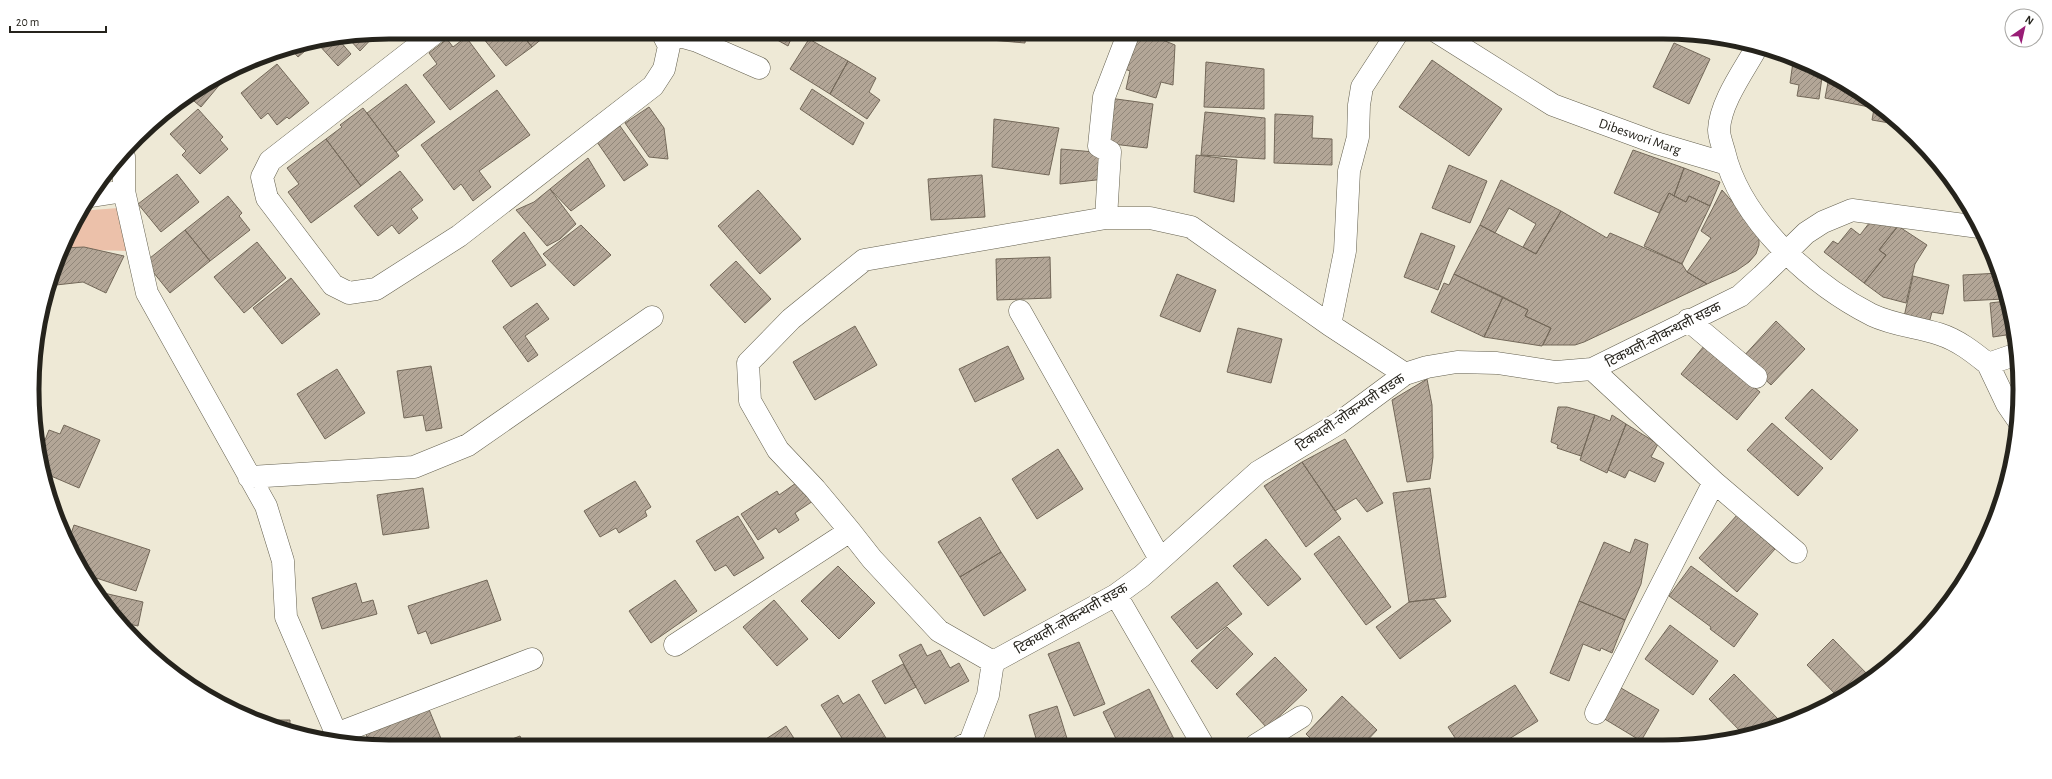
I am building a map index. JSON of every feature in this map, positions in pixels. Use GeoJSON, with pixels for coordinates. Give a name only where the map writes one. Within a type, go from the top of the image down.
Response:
{"type":"FeatureCollection","features":[{"type":"Feature","properties":{"kind":"street"},"geometry":{"type":"LineString","coordinates":[[427,39],[270,161],[262,177],[267,198],[280,217],[333,285],[349,293],[376,289],[459,236],[653,86],[664,69],[669,46],[666,39]]}},
{"type":"Feature","properties":{"kind":"street"},"geometry":{"type":"LineString","coordinates":[[690,39],[759,68]]}},
{"type":"Feature","properties":{"kind":"street"},"geometry":{"type":"LineString","coordinates":[[1106,218],[1110,152],[1099,146],[1104,97],[1127,39]]}},
{"type":"Feature","properties":{"kind":"street"},"geometry":{"type":"LineString","coordinates":[[1330,325],[1344,251],[1349,171],[1358,137],[1358,105],[1362,87],[1393,39]]}},
{"type":"Feature","properties":{"kind":"street","name":"Dibeswori Marg"},"geometry":{"type":"LineString","coordinates":[[1448,39],[1553,105],[1656,143],[1727,164]]}},
{"type":"Feature","properties":{"kind":"street"},"geometry":{"type":"LineString","coordinates":[[1754,51],[1724,105],[1719,130],[1727,164],[1746,204],[1787,252],[1815,278],[1839,296],[1874,316],[1940,334],[1967,347],[1988,364],[2012,411]]}},
{"type":"Feature","properties":{"kind":"street"},"geometry":{"type":"LineString","coordinates":[[124,160],[124,191],[147,293],[266,506],[283,560],[286,617],[336,736]]}},
{"type":"Feature","properties":{"kind":"street"},"geometry":{"type":"LineString","coordinates":[[98,195],[124,191]]}},
{"type":"Feature","properties":{"kind":"street","name":"टिकथली-लोकन्थली सडक"},"geometry":{"type":"LineString","coordinates":[[993,662],[1116,596],[1160,560],[1258,472],[1339,423],[1405,374],[1427,367],[1457,362],[1497,363],[1556,372],[1592,370],[1688,320],[1740,296],[1806,233],[1823,222],[1852,210],[1973,226]]}},
{"type":"Feature","properties":{"kind":"street"},"geometry":{"type":"LineString","coordinates":[[971,740],[988,695],[993,662],[939,631],[872,559],[815,489],[778,450],[750,401],[748,362],[791,319],[864,260],[1106,218],[1150,218],[1191,227],[1330,325],[1405,374]]}},
{"type":"Feature","properties":{"kind":"street"},"geometry":{"type":"LineString","coordinates":[[1020,310],[1160,560]]}},
{"type":"Feature","properties":{"kind":"street"},"geometry":{"type":"LineString","coordinates":[[249,477],[414,467],[468,445],[652,317]]}},
{"type":"Feature","properties":{"kind":"street"},"geometry":{"type":"LineString","coordinates":[[1688,320],[1756,377]]}},
{"type":"Feature","properties":{"kind":"street"},"geometry":{"type":"LineString","coordinates":[[1988,364],[2011,356]]}},
{"type":"Feature","properties":{"kind":"street"},"geometry":{"type":"LineString","coordinates":[[1592,370],[1714,482],[1796,552]]}},
{"type":"Feature","properties":{"kind":"street"},"geometry":{"type":"LineString","coordinates":[[1596,713],[1714,482]]}},
{"type":"Feature","properties":{"kind":"street"},"geometry":{"type":"LineString","coordinates":[[675,645],[850,531]]}},
{"type":"Feature","properties":{"kind":"street"},"geometry":{"type":"LineString","coordinates":[[1116,596],[1200,740]]}},
{"type":"Feature","properties":{"kind":"street"},"geometry":{"type":"LineString","coordinates":[[339,736],[532,659]]}},
{"type":"Feature","properties":{"kind":"street"},"geometry":{"type":"LineString","coordinates":[[1264,740],[1301,717]]}},
{"type":"Feature","properties":{"kind":"shaded area"},"geometry":{"type":"Polygon","coordinates":[[[118,208],[127,251],[68,249],[88,210],[118,208]]]}},
{"type":"Feature","properties":{"kind":"building"},"geometry":{"type":"Polygon","coordinates":[[[447,39],[453,47],[463,39],[467,39],[495,76],[450,110],[423,75],[437,64],[429,53],[447,39]]]}},
{"type":"Feature","properties":{"kind":"building"},"geometry":{"type":"Polygon","coordinates":[[[484,39],[526,39],[532,47],[506,66],[484,39]]]}},
{"type":"Feature","properties":{"kind":"building"},"geometry":{"type":"Polygon","coordinates":[[[526,39],[542,39],[532,47],[526,39]]]}},
{"type":"Feature","properties":{"kind":"building"},"geometry":{"type":"Polygon","coordinates":[[[776,39],[791,39],[788,46],[776,39]]]}},
{"type":"Feature","properties":{"kind":"building"},"geometry":{"type":"Polygon","coordinates":[[[809,39],[848,61],[830,94],[790,69],[809,39]]]}},
{"type":"Feature","properties":{"kind":"building"},"geometry":{"type":"Polygon","coordinates":[[[979,39],[1025,39],[1025,43],[979,39]]]}},
{"type":"Feature","properties":{"kind":"building"},"geometry":{"type":"Polygon","coordinates":[[[1135,39],[1160,39],[1175,45],[1173,85],[1161,82],[1156,98],[1126,89],[1130,71],[1125,69],[1135,39]]]}},
{"type":"Feature","properties":{"kind":"building"},"geometry":{"type":"Polygon","coordinates":[[[370,40],[360,51],[351,41],[370,40]]]}},
{"type":"Feature","properties":{"kind":"building"},"geometry":{"type":"Polygon","coordinates":[[[341,42],[351,54],[338,66],[320,46],[341,42]]]}},
{"type":"Feature","properties":{"kind":"building"},"geometry":{"type":"Polygon","coordinates":[[[1674,43],[1710,59],[1689,104],[1653,87],[1674,43]]]}},
{"type":"Feature","properties":{"kind":"building"},"geometry":{"type":"Polygon","coordinates":[[[307,49],[298,57],[294,53],[307,49]]]}},
{"type":"Feature","properties":{"kind":"building"},"geometry":{"type":"Polygon","coordinates":[[[1432,60],[1502,109],[1469,156],[1399,107],[1432,60]]]}},
{"type":"Feature","properties":{"kind":"building"},"geometry":{"type":"Polygon","coordinates":[[[848,61],[876,78],[869,92],[880,100],[867,119],[830,94],[848,61]]]}},
{"type":"Feature","properties":{"kind":"building"},"geometry":{"type":"Polygon","coordinates":[[[1206,62],[1264,69],[1264,109],[1204,107],[1206,62]]]}},
{"type":"Feature","properties":{"kind":"building"},"geometry":{"type":"Polygon","coordinates":[[[277,64],[309,103],[289,119],[287,117],[277,125],[268,113],[261,119],[241,93],[277,64]]]}},
{"type":"Feature","properties":{"kind":"building"},"geometry":{"type":"Polygon","coordinates":[[[1793,64],[1822,77],[1819,99],[1797,96],[1799,85],[1790,83],[1793,64]]]}},
{"type":"Feature","properties":{"kind":"building"},"geometry":{"type":"Polygon","coordinates":[[[222,81],[201,107],[192,100],[222,81]]]}},
{"type":"Feature","properties":{"kind":"building"},"geometry":{"type":"Polygon","coordinates":[[[1828,81],[1871,107],[1825,98],[1828,81]]]}},
{"type":"Feature","properties":{"kind":"building"},"geometry":{"type":"Polygon","coordinates":[[[406,84],[435,122],[396,152],[367,113],[406,84]]]}},
{"type":"Feature","properties":{"kind":"building"},"geometry":{"type":"Polygon","coordinates":[[[812,89],[864,123],[853,145],[800,109],[812,89]]]}},
{"type":"Feature","properties":{"kind":"building"},"geometry":{"type":"Polygon","coordinates":[[[497,90],[530,135],[479,171],[491,187],[473,201],[461,184],[454,190],[421,145],[497,90]]]}},
{"type":"Feature","properties":{"kind":"building"},"geometry":{"type":"Polygon","coordinates":[[[1109,98],[1153,104],[1147,148],[1104,143],[1109,98]]]}},
{"type":"Feature","properties":{"kind":"building"},"geometry":{"type":"Polygon","coordinates":[[[649,107],[664,128],[668,159],[649,157],[625,123],[649,107]]]}},
{"type":"Feature","properties":{"kind":"building"},"geometry":{"type":"Polygon","coordinates":[[[363,108],[399,156],[361,186],[326,139],[342,127],[340,125],[363,108]]]}},
{"type":"Feature","properties":{"kind":"building"},"geometry":{"type":"Polygon","coordinates":[[[198,109],[223,137],[220,140],[228,149],[200,174],[182,155],[186,151],[170,134],[198,109]]]}},
{"type":"Feature","properties":{"kind":"building"},"geometry":{"type":"Polygon","coordinates":[[[1874,110],[1891,123],[1872,120],[1874,110]]]}},
{"type":"Feature","properties":{"kind":"building"},"geometry":{"type":"Polygon","coordinates":[[[1205,112],[1265,118],[1265,159],[1201,155],[1205,112]]]}},
{"type":"Feature","properties":{"kind":"building"},"geometry":{"type":"Polygon","coordinates":[[[1275,114],[1313,116],[1312,138],[1332,139],[1332,165],[1274,163],[1275,114]]]}},
{"type":"Feature","properties":{"kind":"building"},"geometry":{"type":"Polygon","coordinates":[[[994,119],[1059,128],[1049,175],[992,167],[994,119]]]}},
{"type":"Feature","properties":{"kind":"building"},"geometry":{"type":"Polygon","coordinates":[[[620,126],[648,165],[624,181],[597,142],[620,126]]]}},
{"type":"Feature","properties":{"kind":"building"},"geometry":{"type":"Polygon","coordinates":[[[326,139],[361,186],[311,223],[288,192],[299,184],[287,168],[326,139]]]}},
{"type":"Feature","properties":{"kind":"building"},"geometry":{"type":"Polygon","coordinates":[[[1061,149],[1105,153],[1105,179],[1060,184],[1061,149]]]}},
{"type":"Feature","properties":{"kind":"building"},"geometry":{"type":"Polygon","coordinates":[[[1633,150],[1684,168],[1674,196],[1669,193],[1659,213],[1614,193],[1633,150]]]}},
{"type":"Feature","properties":{"kind":"building"},"geometry":{"type":"Polygon","coordinates":[[[1196,155],[1237,160],[1234,202],[1194,192],[1196,155]]]}},
{"type":"Feature","properties":{"kind":"building"},"geometry":{"type":"Polygon","coordinates":[[[588,158],[605,186],[571,211],[550,189],[588,158]]]}},
{"type":"Feature","properties":{"kind":"building"},"geometry":{"type":"Polygon","coordinates":[[[1449,165],[1487,181],[1470,223],[1432,208],[1449,165]]]}},
{"type":"Feature","properties":{"kind":"building"},"geometry":{"type":"Polygon","coordinates":[[[1684,168],[1720,182],[1710,206],[1689,196],[1686,202],[1674,196],[1684,168]]]}},
{"type":"Feature","properties":{"kind":"building"},"geometry":{"type":"Polygon","coordinates":[[[400,171],[423,200],[411,209],[418,218],[399,234],[392,225],[378,236],[354,206],[400,171]]]}},
{"type":"Feature","properties":{"kind":"building"},"geometry":{"type":"Polygon","coordinates":[[[177,174],[199,202],[161,232],[138,204],[177,174]]]}},
{"type":"Feature","properties":{"kind":"building"},"geometry":{"type":"Polygon","coordinates":[[[982,175],[985,217],[931,220],[928,179],[982,175]]]}},
{"type":"Feature","properties":{"kind":"building"},"geometry":{"type":"Polygon","coordinates":[[[1501,180],[1561,211],[1536,254],[1523,247],[1536,224],[1509,208],[1495,233],[1480,225],[1501,180]]]}},
{"type":"Feature","properties":{"kind":"building"},"geometry":{"type":"Polygon","coordinates":[[[550,189],[576,224],[560,239],[547,246],[516,210],[534,202],[550,189]]]}},
{"type":"Feature","properties":{"kind":"building"},"geometry":{"type":"Polygon","coordinates":[[[758,190],[801,239],[760,274],[718,226],[758,190]]]}},
{"type":"Feature","properties":{"kind":"building"},"geometry":{"type":"Polygon","coordinates":[[[1722,190],[1744,215],[1759,237],[1759,245],[1756,254],[1749,262],[1736,271],[1707,284],[1687,272],[1711,238],[1701,231],[1722,190]]]}},
{"type":"Feature","properties":{"kind":"building"},"geometry":{"type":"Polygon","coordinates":[[[1669,193],[1686,202],[1689,196],[1710,206],[1682,264],[1644,246],[1669,193]]]}},
{"type":"Feature","properties":{"kind":"building"},"geometry":{"type":"Polygon","coordinates":[[[228,196],[242,213],[239,216],[250,230],[210,261],[185,230],[228,196]]]}},
{"type":"Feature","properties":{"kind":"building"},"geometry":{"type":"Polygon","coordinates":[[[1561,211],[1607,238],[1610,233],[1682,264],[1687,272],[1707,284],[1584,342],[1575,345],[1543,345],[1551,328],[1525,316],[1528,310],[1454,274],[1480,225],[1536,254],[1561,211]]]}},
{"type":"Feature","properties":{"kind":"building"},"geometry":{"type":"Polygon","coordinates":[[[1873,218],[1898,226],[1879,250],[1886,255],[1864,283],[1824,252],[1833,241],[1838,244],[1851,228],[1860,235],[1873,218]]]}},
{"type":"Feature","properties":{"kind":"building"},"geometry":{"type":"Polygon","coordinates":[[[581,225],[611,255],[574,286],[543,254],[581,225]]]}},
{"type":"Feature","properties":{"kind":"building"},"geometry":{"type":"Polygon","coordinates":[[[1898,226],[1927,245],[1915,264],[1906,303],[1883,297],[1864,283],[1886,255],[1879,250],[1898,226]]]}},
{"type":"Feature","properties":{"kind":"building"},"geometry":{"type":"Polygon","coordinates":[[[185,230],[210,261],[170,293],[145,262],[185,230]]]}},
{"type":"Feature","properties":{"kind":"building"},"geometry":{"type":"Polygon","coordinates":[[[524,232],[546,265],[511,287],[492,261],[524,232]]]}},
{"type":"Feature","properties":{"kind":"building"},"geometry":{"type":"Polygon","coordinates":[[[1421,233],[1455,246],[1438,290],[1404,277],[1421,233]]]}},
{"type":"Feature","properties":{"kind":"building"},"geometry":{"type":"Polygon","coordinates":[[[257,242],[286,278],[244,313],[214,277],[257,242]]]}},
{"type":"Feature","properties":{"kind":"building"},"geometry":{"type":"Polygon","coordinates":[[[84,247],[124,256],[106,293],[83,282],[56,285],[69,248],[84,247]]]}},
{"type":"Feature","properties":{"kind":"building"},"geometry":{"type":"Polygon","coordinates":[[[1050,257],[1051,298],[997,300],[996,259],[1050,257]]]}},
{"type":"Feature","properties":{"kind":"building"},"geometry":{"type":"Polygon","coordinates":[[[736,261],[771,299],[745,323],[710,285],[736,261]]]}},
{"type":"Feature","properties":{"kind":"building"},"geometry":{"type":"Polygon","coordinates":[[[1993,273],[2001,299],[1964,301],[1963,275],[1993,273]]]}},
{"type":"Feature","properties":{"kind":"building"},"geometry":{"type":"Polygon","coordinates":[[[1177,274],[1216,290],[1200,332],[1160,316],[1177,274]]]}},
{"type":"Feature","properties":{"kind":"building"},"geometry":{"type":"Polygon","coordinates":[[[1454,274],[1503,297],[1484,337],[1431,312],[1444,283],[1449,285],[1454,274]]]}},
{"type":"Feature","properties":{"kind":"building"},"geometry":{"type":"Polygon","coordinates":[[[1913,276],[1949,285],[1943,314],[1932,312],[1929,323],[1904,317],[1913,276]]]}},
{"type":"Feature","properties":{"kind":"building"},"geometry":{"type":"Polygon","coordinates":[[[291,278],[320,314],[282,344],[253,308],[291,278]]]}},
{"type":"Feature","properties":{"kind":"building"},"geometry":{"type":"Polygon","coordinates":[[[1503,297],[1528,310],[1525,316],[1551,328],[1542,346],[1484,337],[1503,297]]]}},
{"type":"Feature","properties":{"kind":"building"},"geometry":{"type":"Polygon","coordinates":[[[2002,302],[2010,342],[2008,342],[2006,335],[1993,337],[1990,303],[2002,302]]]}},
{"type":"Feature","properties":{"kind":"building"},"geometry":{"type":"Polygon","coordinates":[[[537,303],[549,319],[525,336],[538,355],[528,362],[503,327],[537,303]]]}},
{"type":"Feature","properties":{"kind":"building"},"geometry":{"type":"Polygon","coordinates":[[[1776,321],[1805,349],[1771,385],[1742,358],[1776,321]]]}},
{"type":"Feature","properties":{"kind":"building"},"geometry":{"type":"Polygon","coordinates":[[[855,326],[877,365],[815,400],[793,362],[855,326]]]}},
{"type":"Feature","properties":{"kind":"building"},"geometry":{"type":"Polygon","coordinates":[[[1238,328],[1282,339],[1271,383],[1227,372],[1238,328]]]}},
{"type":"Feature","properties":{"kind":"building"},"geometry":{"type":"Polygon","coordinates":[[[1008,346],[1024,379],[975,402],[959,369],[1008,346]]]}},
{"type":"Feature","properties":{"kind":"building"},"geometry":{"type":"Polygon","coordinates":[[[1704,346],[1760,392],[1737,420],[1681,374],[1704,346]]]}},
{"type":"Feature","properties":{"kind":"building"},"geometry":{"type":"Polygon","coordinates":[[[431,366],[442,428],[426,431],[423,415],[404,418],[397,371],[431,366]]]}},
{"type":"Feature","properties":{"kind":"building"},"geometry":{"type":"Polygon","coordinates":[[[337,369],[365,413],[325,439],[297,394],[337,369]]]}},
{"type":"Feature","properties":{"kind":"building"},"geometry":{"type":"Polygon","coordinates":[[[1427,379],[1432,405],[1433,457],[1430,479],[1407,482],[1392,400],[1427,379]]]}},
{"type":"Feature","properties":{"kind":"building"},"geometry":{"type":"Polygon","coordinates":[[[1812,389],[1858,430],[1831,460],[1785,418],[1812,389]]]}},
{"type":"Feature","properties":{"kind":"building"},"geometry":{"type":"Polygon","coordinates":[[[1558,407],[1567,407],[1595,415],[1581,456],[1557,448],[1558,445],[1551,442],[1558,407]]]}},
{"type":"Feature","properties":{"kind":"building"},"geometry":{"type":"Polygon","coordinates":[[[1595,415],[1610,421],[1612,415],[1626,424],[1607,473],[1580,460],[1595,415]]]}},
{"type":"Feature","properties":{"kind":"building"},"geometry":{"type":"Polygon","coordinates":[[[1772,423],[1823,468],[1798,496],[1747,450],[1772,423]]]}},
{"type":"Feature","properties":{"kind":"building"},"geometry":{"type":"Polygon","coordinates":[[[1626,424],[1658,444],[1651,457],[1664,463],[1655,482],[1629,470],[1625,478],[1608,470],[1626,424]]]}},
{"type":"Feature","properties":{"kind":"building"},"geometry":{"type":"Polygon","coordinates":[[[64,425],[100,440],[79,488],[50,476],[44,444],[49,430],[60,434],[64,425]]]}},
{"type":"Feature","properties":{"kind":"building"},"geometry":{"type":"Polygon","coordinates":[[[1345,439],[1383,503],[1367,512],[1356,498],[1335,511],[1302,462],[1345,439]]]}},
{"type":"Feature","properties":{"kind":"building"},"geometry":{"type":"Polygon","coordinates":[[[1058,449],[1083,489],[1037,519],[1012,479],[1058,449]]]}},
{"type":"Feature","properties":{"kind":"building"},"geometry":{"type":"Polygon","coordinates":[[[1302,462],[1341,519],[1306,547],[1264,486],[1302,462]]]}},
{"type":"Feature","properties":{"kind":"building"},"geometry":{"type":"Polygon","coordinates":[[[635,481],[651,507],[645,511],[647,516],[619,533],[616,528],[600,537],[584,511],[635,481]]]}},
{"type":"Feature","properties":{"kind":"building"},"geometry":{"type":"Polygon","coordinates":[[[799,481],[813,501],[795,513],[799,520],[779,533],[776,528],[758,540],[741,514],[777,491],[779,495],[799,481]]]}},
{"type":"Feature","properties":{"kind":"building"},"geometry":{"type":"Polygon","coordinates":[[[423,488],[429,528],[383,535],[377,495],[423,488]]]}},
{"type":"Feature","properties":{"kind":"building"},"geometry":{"type":"Polygon","coordinates":[[[1430,488],[1446,597],[1409,602],[1393,493],[1430,488]]]}},
{"type":"Feature","properties":{"kind":"building"},"geometry":{"type":"Polygon","coordinates":[[[1737,515],[1775,549],[1737,592],[1699,558],[1737,515]]]}},
{"type":"Feature","properties":{"kind":"building"},"geometry":{"type":"Polygon","coordinates":[[[738,516],[764,558],[734,576],[726,565],[715,571],[696,541],[738,516]]]}},
{"type":"Feature","properties":{"kind":"building"},"geometry":{"type":"Polygon","coordinates":[[[980,517],[1001,552],[960,577],[938,542],[980,517]]]}},
{"type":"Feature","properties":{"kind":"building"},"geometry":{"type":"Polygon","coordinates":[[[74,525],[150,550],[136,591],[94,577],[71,535],[74,525]]]}},
{"type":"Feature","properties":{"kind":"building"},"geometry":{"type":"Polygon","coordinates":[[[1339,536],[1391,607],[1366,625],[1314,554],[1339,536]]]}},
{"type":"Feature","properties":{"kind":"building"},"geometry":{"type":"Polygon","coordinates":[[[1266,539],[1301,579],[1268,606],[1233,566],[1266,539]]]}},
{"type":"Feature","properties":{"kind":"building"},"geometry":{"type":"Polygon","coordinates":[[[1635,539],[1648,544],[1641,584],[1625,620],[1579,601],[1604,542],[1630,553],[1635,539]]]}},
{"type":"Feature","properties":{"kind":"building"},"geometry":{"type":"Polygon","coordinates":[[[1001,552],[1026,590],[984,616],[960,577],[1001,552]]]}},
{"type":"Feature","properties":{"kind":"building"},"geometry":{"type":"Polygon","coordinates":[[[838,566],[875,603],[839,639],[801,601],[838,566]]]}},
{"type":"Feature","properties":{"kind":"building"},"geometry":{"type":"Polygon","coordinates":[[[1691,566],[1758,614],[1734,647],[1710,629],[1711,627],[1669,596],[1691,566]]]}},
{"type":"Feature","properties":{"kind":"building"},"geometry":{"type":"Polygon","coordinates":[[[487,580],[501,620],[431,644],[426,631],[418,634],[408,606],[487,580]]]}},
{"type":"Feature","properties":{"kind":"building"},"geometry":{"type":"Polygon","coordinates":[[[675,580],[697,611],[651,643],[629,611],[675,580]]]}},
{"type":"Feature","properties":{"kind":"building"},"geometry":{"type":"Polygon","coordinates":[[[1217,582],[1242,614],[1197,649],[1171,617],[1217,582]]]}},
{"type":"Feature","properties":{"kind":"building"},"geometry":{"type":"Polygon","coordinates":[[[356,583],[362,603],[373,600],[377,614],[322,629],[312,598],[356,583]]]}},
{"type":"Feature","properties":{"kind":"building"},"geometry":{"type":"Polygon","coordinates":[[[104,593],[143,602],[138,626],[129,624],[104,593]]]}},
{"type":"Feature","properties":{"kind":"building"},"geometry":{"type":"Polygon","coordinates":[[[1434,599],[1451,621],[1400,659],[1376,627],[1409,602],[1434,599]]]}},
{"type":"Feature","properties":{"kind":"building"},"geometry":{"type":"Polygon","coordinates":[[[774,600],[808,639],[777,666],[743,627],[774,600]]]}},
{"type":"Feature","properties":{"kind":"building"},"geometry":{"type":"Polygon","coordinates":[[[1579,601],[1625,620],[1612,653],[1601,648],[1600,651],[1583,644],[1569,681],[1550,673],[1579,601]]]}},
{"type":"Feature","properties":{"kind":"building"},"geometry":{"type":"Polygon","coordinates":[[[1670,625],[1718,661],[1693,695],[1645,659],[1670,625]]]}},
{"type":"Feature","properties":{"kind":"building"},"geometry":{"type":"Polygon","coordinates":[[[1227,627],[1253,654],[1217,689],[1191,661],[1227,627]]]}},
{"type":"Feature","properties":{"kind":"building"},"geometry":{"type":"Polygon","coordinates":[[[1833,639],[1867,674],[1835,694],[1807,665],[1833,639]]]}},
{"type":"Feature","properties":{"kind":"building"},"geometry":{"type":"Polygon","coordinates":[[[1079,642],[1105,704],[1074,716],[1048,654],[1079,642]]]}},
{"type":"Feature","properties":{"kind":"building"},"geometry":{"type":"Polygon","coordinates":[[[921,644],[927,656],[940,650],[950,668],[959,663],[969,681],[925,704],[899,655],[921,644]]]}},
{"type":"Feature","properties":{"kind":"building"},"geometry":{"type":"Polygon","coordinates":[[[1275,657],[1307,690],[1267,728],[1236,694],[1275,657]]]}},
{"type":"Feature","properties":{"kind":"building"},"geometry":{"type":"Polygon","coordinates":[[[903,664],[916,687],[885,704],[872,681],[903,664]]]}},
{"type":"Feature","properties":{"kind":"building"},"geometry":{"type":"Polygon","coordinates":[[[1734,674],[1779,720],[1740,731],[1709,699],[1734,674]]]}},
{"type":"Feature","properties":{"kind":"building"},"geometry":{"type":"Polygon","coordinates":[[[1515,685],[1538,721],[1507,740],[1456,740],[1448,727],[1515,685]]]}},
{"type":"Feature","properties":{"kind":"building"},"geometry":{"type":"Polygon","coordinates":[[[1621,688],[1659,710],[1642,740],[1603,718],[1621,688]]]}},
{"type":"Feature","properties":{"kind":"building"},"geometry":{"type":"Polygon","coordinates":[[[1149,689],[1174,740],[1117,740],[1103,712],[1149,689]]]}},
{"type":"Feature","properties":{"kind":"building"},"geometry":{"type":"Polygon","coordinates":[[[859,694],[887,740],[843,740],[821,705],[838,695],[843,704],[859,694]]]}},
{"type":"Feature","properties":{"kind":"building"},"geometry":{"type":"Polygon","coordinates":[[[1342,696],[1377,730],[1368,740],[1312,740],[1306,734],[1342,696]]]}},
{"type":"Feature","properties":{"kind":"building"},"geometry":{"type":"Polygon","coordinates":[[[1057,706],[1067,740],[1036,740],[1029,715],[1057,706]]]}},
{"type":"Feature","properties":{"kind":"building"},"geometry":{"type":"Polygon","coordinates":[[[428,707],[442,740],[368,739],[365,732],[428,707]]]}},
{"type":"Feature","properties":{"kind":"building"},"geometry":{"type":"Polygon","coordinates":[[[274,720],[290,720],[290,725],[274,720]]]}},
{"type":"Feature","properties":{"kind":"building"},"geometry":{"type":"Polygon","coordinates":[[[786,726],[795,740],[764,740],[786,726]]]}},
{"type":"Feature","properties":{"kind":"building"},"geometry":{"type":"Polygon","coordinates":[[[520,736],[522,740],[510,740],[520,736]]]}}]}
